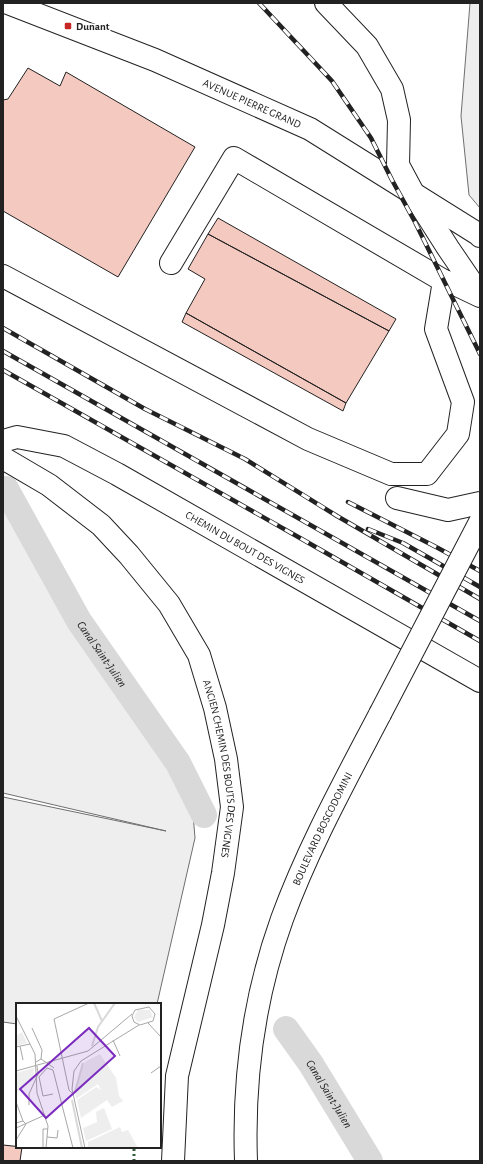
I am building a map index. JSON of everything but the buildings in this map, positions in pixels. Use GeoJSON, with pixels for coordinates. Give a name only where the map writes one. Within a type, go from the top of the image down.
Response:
{"type":"FeatureCollection","features":[{"type":"Feature","properties":{"kind":"street","name":"AVENUE PIERRE GRAND"},"geometry":{"type":"LineString","coordinates":[[8,3],[33,8],[310,129],[480,236]]}},
{"type":"Feature","properties":{"kind":"street"},"geometry":{"type":"LineString","coordinates":[[326,3],[366,46],[392,89],[399,120],[398,165],[413,193],[480,295]]}},
{"type":"Feature","properties":{"kind":"street"},"geometry":{"type":"LineString","coordinates":[[171,263],[234,158],[444,281],[480,295]]}},
{"type":"Feature","properties":{"kind":"street"},"geometry":{"type":"LineString","coordinates":[[3,276],[308,439],[391,474],[428,474],[458,434],[463,402],[436,329],[444,281]]}},
{"type":"Feature","properties":{"kind":"street","name":"CHEMIN DU BOUT DES VIGNES"},"geometry":{"type":"LineString","coordinates":[[3,441],[17,437],[64,446],[117,474],[480,681]]}},
{"type":"Feature","properties":{"kind":"street","name":"ANCIEN CHEMIN DES BOUTS DES VIGNES"},"geometry":{"type":"LineString","coordinates":[[3,458],[49,486],[101,525],[129,555],[169,604],[199,655],[215,708],[226,759],[232,806],[223,873],[213,925],[177,1076],[173,1161]]}},
{"type":"Feature","properties":{"kind":"street"},"geometry":{"type":"LineString","coordinates":[[397,498],[448,510],[480,503]]}},
{"type":"Feature","properties":{"kind":"street","name":"BOULEVARD BOSCODOMINI"},"geometry":{"type":"LineString","coordinates":[[246,1161],[245,1130],[247,1082],[252,1034],[270,958],[282,919],[317,836],[480,522]]}},
{"type":"Feature","properties":{"kind":"shaded area"},"geometry":{"type":"Polygon","coordinates":[[[470,3],[480,3],[480,208],[469,195],[461,116],[470,3]]]}},
{"type":"Feature","properties":{"kind":"shaded area"},"geometry":{"type":"Polygon","coordinates":[[[3,506],[10,521],[164,760],[193,814],[195,838],[157,1003],[16,1003],[16,1024],[3,1022],[3,797],[166,831],[3,793],[3,506]]]}},
{"type":"Feature","properties":{"kind":"waterway","name":"Canal Saint-Julien"},"geometry":{"type":"LineString","coordinates":[[6,489],[79,621],[178,763],[204,815]]}},
{"type":"Feature","properties":{"kind":"waterway","name":"Canal Saint-Julien"},"geometry":{"type":"LineString","coordinates":[[286,1029],[311,1064],[370,1161]]}},
{"type":"Feature","properties":{"kind":"railway"},"geometry":{"type":"LineString","coordinates":[[259,3],[332,81],[371,138],[415,222],[480,354]]}},
{"type":"Feature","properties":{"kind":"railway"},"geometry":{"type":"LineString","coordinates":[[3,328],[145,409],[245,459],[337,516],[480,599]]}},
{"type":"Feature","properties":{"kind":"railway"},"geometry":{"type":"LineString","coordinates":[[3,351],[480,621]]}},
{"type":"Feature","properties":{"kind":"railway"},"geometry":{"type":"LineString","coordinates":[[3,370],[480,641]]}},
{"type":"Feature","properties":{"kind":"railway"},"geometry":{"type":"LineString","coordinates":[[348,502],[480,571]]}},
{"type":"Feature","properties":{"kind":"railway"},"geometry":{"type":"LineString","coordinates":[[368,529],[403,543],[480,587]]}},
{"type":"Feature","properties":{"kind":"hedge"},"geometry":{"type":"LineString","coordinates":[[134,1149],[134,1161]]}},
{"type":"Feature","properties":{"kind":"place","name":"Dunant"},"geometry":{"type":"Point","coordinates":[68,26]}}]}
